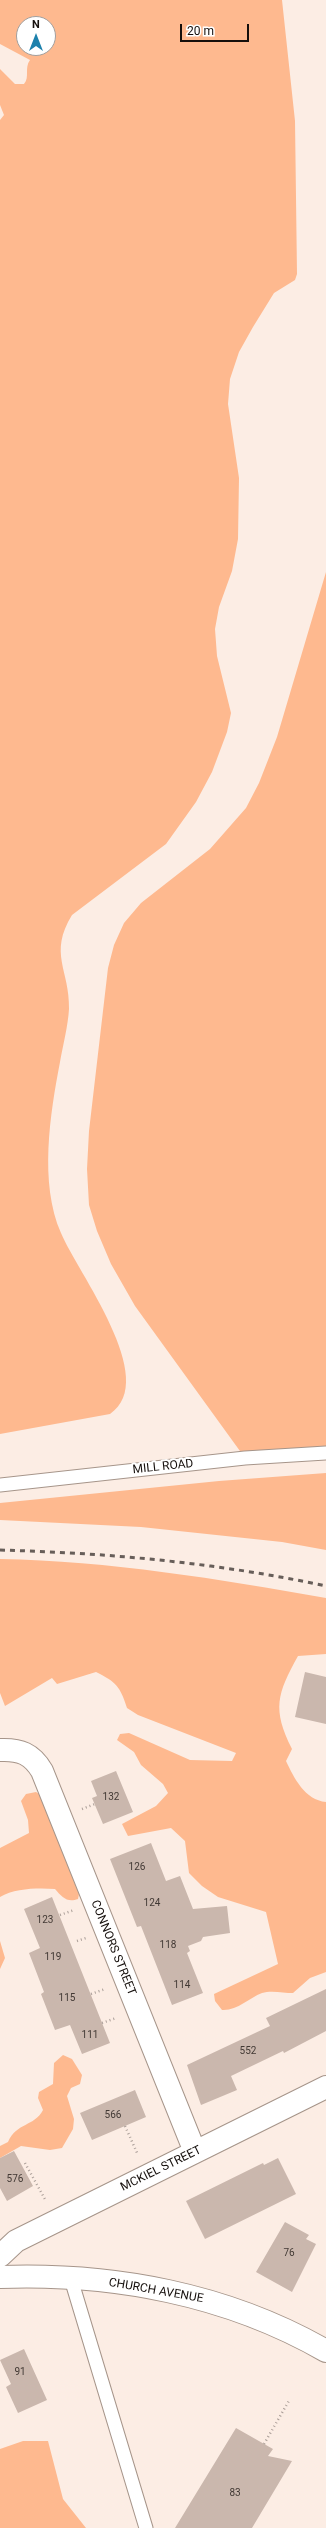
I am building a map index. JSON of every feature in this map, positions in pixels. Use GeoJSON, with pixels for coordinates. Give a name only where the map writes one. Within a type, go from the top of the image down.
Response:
{"type":"FeatureCollection","features":[{"type":"Feature","properties":{"kind":"street","name":"CONNORS STREET"},"geometry":{"type":"LineString","coordinates":[[10,1751],[36,1760],[42,1771],[195,2152]]}},
{"type":"Feature","properties":{"kind":"street","name":"MCKIEL STREET"},"geometry":{"type":"LineString","coordinates":[[0,2256],[16,2241],[326,2087]]}},
{"type":"Feature","properties":{"kind":"street","name":"CHURCH AVENUE"},"geometry":{"type":"LineString","coordinates":[[0,2277],[71,2278],[130,2285],[205,2299],[279,2325],[326,2351]]}},
{"type":"Feature","properties":{"kind":"lane","name":"MILL ROAD"},"geometry":{"type":"LineString","coordinates":[[0,1485],[246,1458],[326,1453]]}},
{"type":"Feature","properties":{"kind":"lane"},"geometry":{"type":"LineString","coordinates":[[71,2278],[146,2528]]}},
{"type":"Feature","properties":{"kind":"path"},"geometry":{"type":"LineString","coordinates":[[124,2126],[148,2175]]}},
{"type":"Feature","properties":{"kind":"path"},"geometry":{"type":"LineString","coordinates":[[25,2163],[57,2220]]}},
{"type":"Feature","properties":{"kind":"path"},"geometry":{"type":"LineString","coordinates":[[264,2444],[290,2399]]}},
{"type":"Feature","properties":{"kind":"shaded area"},"geometry":{"type":"Polygon","coordinates":[[[0,0],[282,0],[295,121],[297,274],[295,280],[274,293],[239,352],[230,379],[228,404],[239,478],[238,539],[232,571],[219,607],[215,629],[217,656],[231,713],[227,732],[212,772],[196,802],[166,844],[72,915],[65,929],[62,941],[62,962],[67,983],[69,1009],[67,1029],[56,1082],[50,1126],[48,1171],[50,1192],[54,1213],[61,1233],[111,1325],[121,1352],[126,1377],[123,1398],[110,1414],[0,1434],[0,120],[4,115],[0,105],[0,69],[15,84],[24,84],[27,78],[27,66],[30,60],[22,56],[56,56],[56,16],[16,16],[16,53],[0,44],[0,0]]]}},
{"type":"Feature","properties":{"kind":"shaded area"},"geometry":{"type":"Polygon","coordinates":[[[326,572],[326,1453],[245,1458],[135,1306],[111,1264],[97,1231],[89,1205],[87,1169],[89,1131],[108,968],[114,945],[124,923],[141,903],[210,849],[246,808],[259,783],[277,737],[326,572]]]}},
{"type":"Feature","properties":{"kind":"shaded area"},"geometry":{"type":"Polygon","coordinates":[[[326,1473],[326,1550],[282,1542],[141,1527],[0,1520],[0,1503],[219,1481],[326,1473]]]}},
{"type":"Feature","properties":{"kind":"shaded area"},"geometry":{"type":"Polygon","coordinates":[[[0,1559],[41,1560],[123,1567],[245,1584],[326,1598],[326,1654],[298,1656],[285,1681],[280,1702],[280,1712],[282,1723],[292,1749],[286,1761],[289,1768],[306,1793],[326,1802],[326,1972],[310,1978],[293,1993],[266,1992],[257,1995],[243,2004],[227,2010],[222,2010],[215,2001],[214,1994],[278,1964],[266,1912],[218,1897],[202,1886],[189,1873],[185,1841],[171,1828],[128,1836],[122,1824],[156,1806],[168,1793],[163,1784],[141,1765],[134,1752],[117,1740],[120,1734],[129,1733],[190,1760],[232,1761],[236,1753],[138,1715],[127,1708],[122,1694],[113,1682],[96,1672],[57,1684],[52,1678],[5,1706],[0,1693],[0,1559]]]}},
{"type":"Feature","properties":{"kind":"shaded area"},"geometry":{"type":"Polygon","coordinates":[[[36,1792],[39,1794],[79,1894],[78,1899],[68,1900],[62,1897],[55,1889],[20,1890],[0,1897],[0,1848],[29,1833],[28,1820],[21,1801],[26,1794],[36,1792]]]}},
{"type":"Feature","properties":{"kind":"shaded area"},"geometry":{"type":"Polygon","coordinates":[[[0,1941],[5,1958],[0,1969],[0,1941]]]}},
{"type":"Feature","properties":{"kind":"shaded area"},"geometry":{"type":"Polygon","coordinates":[[[63,2055],[72,2059],[82,2075],[80,2084],[71,2088],[67,2096],[74,2119],[73,2129],[62,2148],[50,2150],[21,2146],[0,2158],[0,2146],[8,2142],[16,2131],[35,2119],[43,2110],[38,2098],[39,2092],[53,2084],[54,2063],[63,2055]]]}},
{"type":"Feature","properties":{"kind":"shaded area"},"geometry":{"type":"Polygon","coordinates":[[[23,2441],[48,2441],[63,2499],[86,2528],[0,2528],[0,2449],[23,2441]]]}},
{"type":"Feature","properties":{"kind":"building"},"geometry":{"type":"Polygon","coordinates":[[[305,1672],[326,1677],[326,1724],[295,1717],[305,1672]]]}},
{"type":"Feature","properties":{"kind":"building"},"geometry":{"type":"Polygon","coordinates":[[[116,1771],[133,1812],[103,1824],[92,1798],[97,1796],[91,1781],[116,1771]]]}},
{"type":"Feature","properties":{"kind":"building"},"geometry":{"type":"Polygon","coordinates":[[[151,1843],[166,1881],[180,1876],[193,1909],[227,1906],[230,1933],[203,1937],[201,1941],[188,1946],[190,1951],[187,1953],[203,1993],[172,2005],[141,1926],[137,1927],[110,1859],[151,1843]]]}},
{"type":"Feature","properties":{"kind":"building"},"geometry":{"type":"Polygon","coordinates":[[[52,1897],[110,2043],[82,2054],[70,2025],[55,2030],[41,1994],[44,1992],[29,1953],[40,1948],[24,1909],[52,1897]]]}},
{"type":"Feature","properties":{"kind":"building"},"geometry":{"type":"Polygon","coordinates":[[[326,1989],[326,2031],[284,2053],[283,2051],[231,2076],[237,2090],[201,2105],[187,2065],[270,2026],[266,2018],[326,1989]]]}},
{"type":"Feature","properties":{"kind":"building"},"geometry":{"type":"Polygon","coordinates":[[[135,2090],[146,2117],[92,2140],[80,2113],[135,2090]]]}},
{"type":"Feature","properties":{"kind":"building"},"geometry":{"type":"Polygon","coordinates":[[[14,2151],[33,2186],[7,2201],[0,2188],[0,2158],[14,2151]]]}},
{"type":"Feature","properties":{"kind":"building"},"geometry":{"type":"Polygon","coordinates":[[[278,2158],[296,2194],[205,2239],[186,2201],[263,2163],[264,2165],[278,2158]]]}},
{"type":"Feature","properties":{"kind":"building"},"geometry":{"type":"Polygon","coordinates":[[[285,2222],[309,2235],[306,2239],[316,2244],[292,2292],[256,2272],[285,2222]]]}},
{"type":"Feature","properties":{"kind":"building"},"geometry":{"type":"Polygon","coordinates":[[[24,2349],[47,2400],[18,2413],[6,2387],[11,2384],[0,2360],[24,2349]]]}},
{"type":"Feature","properties":{"kind":"building"},"geometry":{"type":"Polygon","coordinates":[[[236,2428],[273,2449],[268,2456],[292,2461],[252,2528],[175,2528],[236,2428]]]}},
{"type":"Feature","properties":{"kind":"railway"},"geometry":{"type":"LineString","coordinates":[[0,1550],[41,1551],[164,1560],[245,1571],[326,1586]]}}]}
